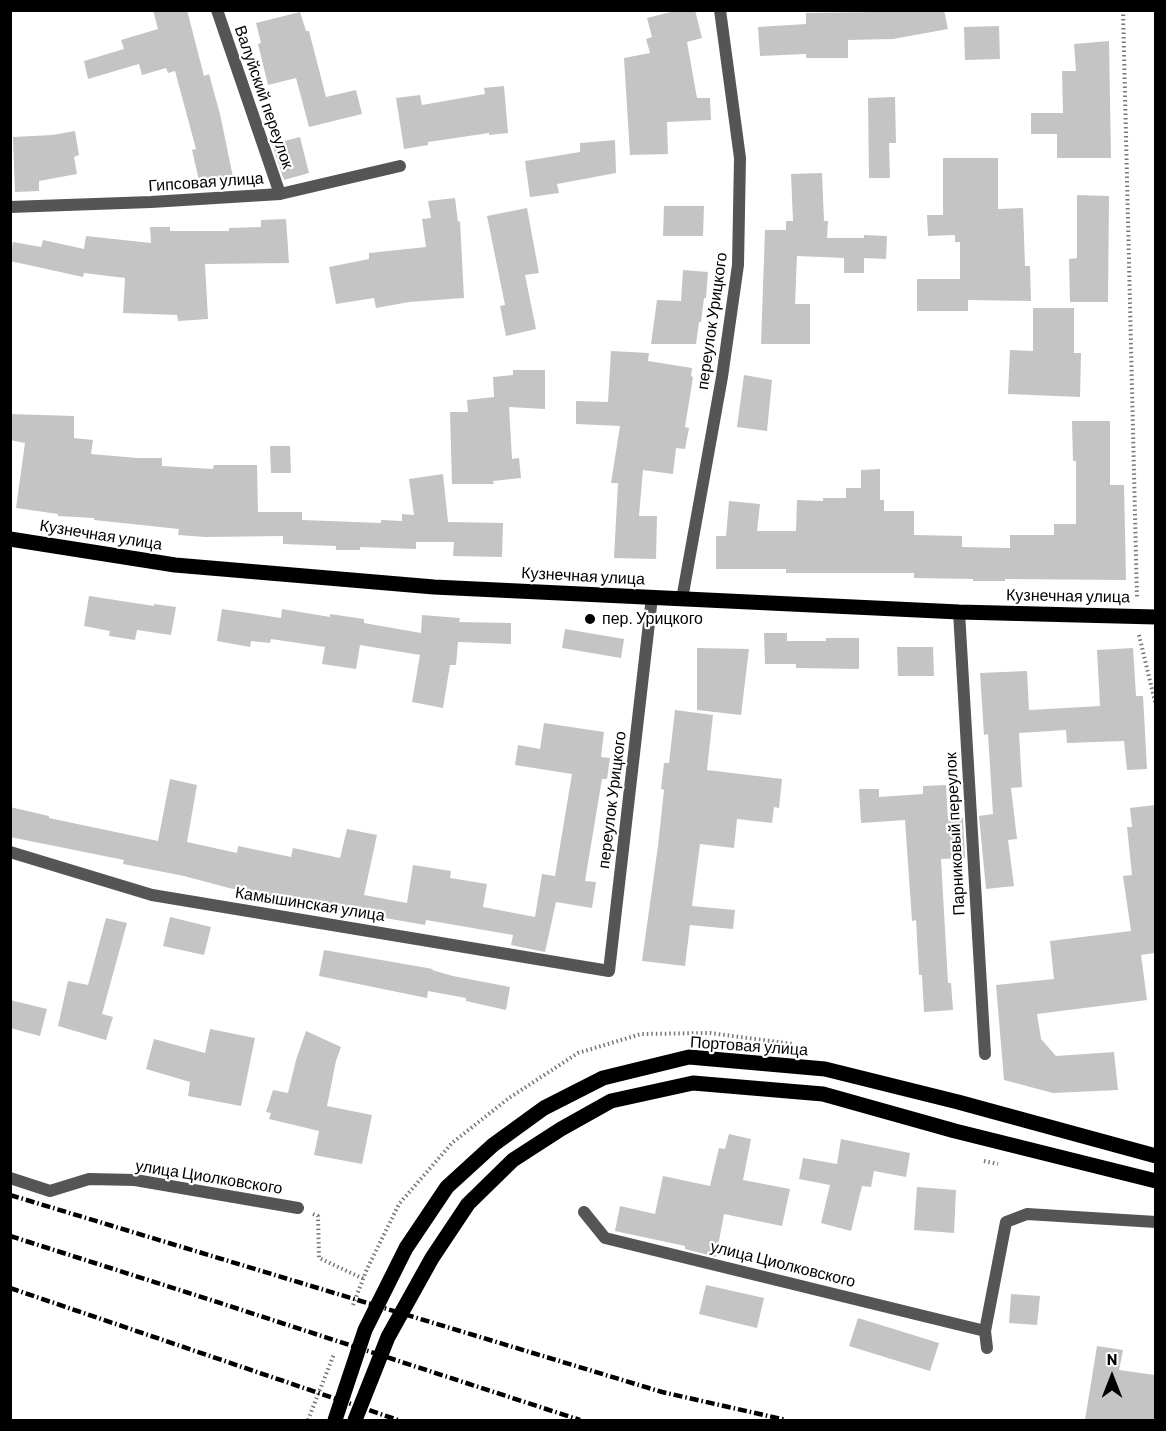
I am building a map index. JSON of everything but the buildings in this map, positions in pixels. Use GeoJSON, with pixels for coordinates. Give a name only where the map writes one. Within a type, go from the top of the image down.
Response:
{"type":"FeatureCollection","features":[{"type":"Feature","properties":{"kind":"main road","name":"Кузнечная улица"},"geometry":{"type":"LineString","coordinates":[[10,539],[175,565],[434,587],[959,612],[1155,617]]}},
{"type":"Feature","properties":{"kind":"main road","name":"Портовая улица"},"geometry":{"type":"LineString","coordinates":[[335,1420],[365,1330],[406,1248],[447,1187],[493,1145],[544,1108],[603,1078],[689,1057],[825,1069],[958,1102],[1155,1156]]}},
{"type":"Feature","properties":{"kind":"main road"},"geometry":{"type":"LineString","coordinates":[[355,1420],[388,1337],[432,1258],[468,1204],[513,1160],[561,1129],[612,1101],[693,1083],[823,1094],[966,1134],[1155,1181]]}},
{"type":"Feature","properties":{"kind":"street","name":"Валуйский переулок"},"geometry":{"type":"LineString","coordinates":[[217,10],[280,194]]}},
{"type":"Feature","properties":{"kind":"street","name":"переулок Урицкого"},"geometry":{"type":"LineString","coordinates":[[682,599],[722,377],[738,265],[740,158],[720,10]]}},
{"type":"Feature","properties":{"kind":"street","name":"Гипсовая улица"},"geometry":{"type":"LineString","coordinates":[[10,207],[280,194],[400,166]]}},
{"type":"Feature","properties":{"kind":"street","name":"переулок Урицкого"},"geometry":{"type":"LineString","coordinates":[[609,970],[652,597]]}},
{"type":"Feature","properties":{"kind":"street","name":"Парниковый переулок"},"geometry":{"type":"LineString","coordinates":[[959,612],[985,1054]]}},
{"type":"Feature","properties":{"kind":"street","name":"Камышинская улица"},"geometry":{"type":"LineString","coordinates":[[10,852],[152,895],[609,970]]}},
{"type":"Feature","properties":{"kind":"street","name":"улица Циолковского"},"geometry":{"type":"LineString","coordinates":[[10,1178],[50,1191],[89,1179],[135,1180],[298,1208]]}},
{"type":"Feature","properties":{"kind":"street","name":"улица Циолковского"},"geometry":{"type":"LineString","coordinates":[[584,1212],[605,1238],[985,1330]]}},
{"type":"Feature","properties":{"kind":"street"},"geometry":{"type":"LineString","coordinates":[[987,1348],[985,1330],[1006,1222],[1027,1214],[1155,1222]]}},
{"type":"Feature","properties":{"kind":"path"},"geometry":{"type":"LineString","coordinates":[[1123,10],[1139,633],[1155,706]]}},
{"type":"Feature","properties":{"kind":"path"},"geometry":{"type":"LineString","coordinates":[[351,1312],[399,1204],[452,1143],[509,1098],[578,1053],[641,1034],[710,1033],[799,1046]]}},
{"type":"Feature","properties":{"kind":"path"},"geometry":{"type":"LineString","coordinates":[[298,1208],[318,1216],[319,1258],[364,1279]]}},
{"type":"Feature","properties":{"kind":"path"},"geometry":{"type":"LineString","coordinates":[[308,1420],[338,1344]]}},
{"type":"Feature","properties":{"kind":"railway"},"geometry":{"type":"LineString","coordinates":[[10,1195],[662,1392],[786,1420]]}},
{"type":"Feature","properties":{"kind":"railway"},"geometry":{"type":"LineString","coordinates":[[10,1236],[580,1420]]}},
{"type":"Feature","properties":{"kind":"railway"},"geometry":{"type":"LineString","coordinates":[[10,1288],[398,1420]]}},
{"type":"Feature","properties":{"kind":"place","name":"пер. Урицкого"},"geometry":{"type":"Point","coordinates":[590,619]}}]}
